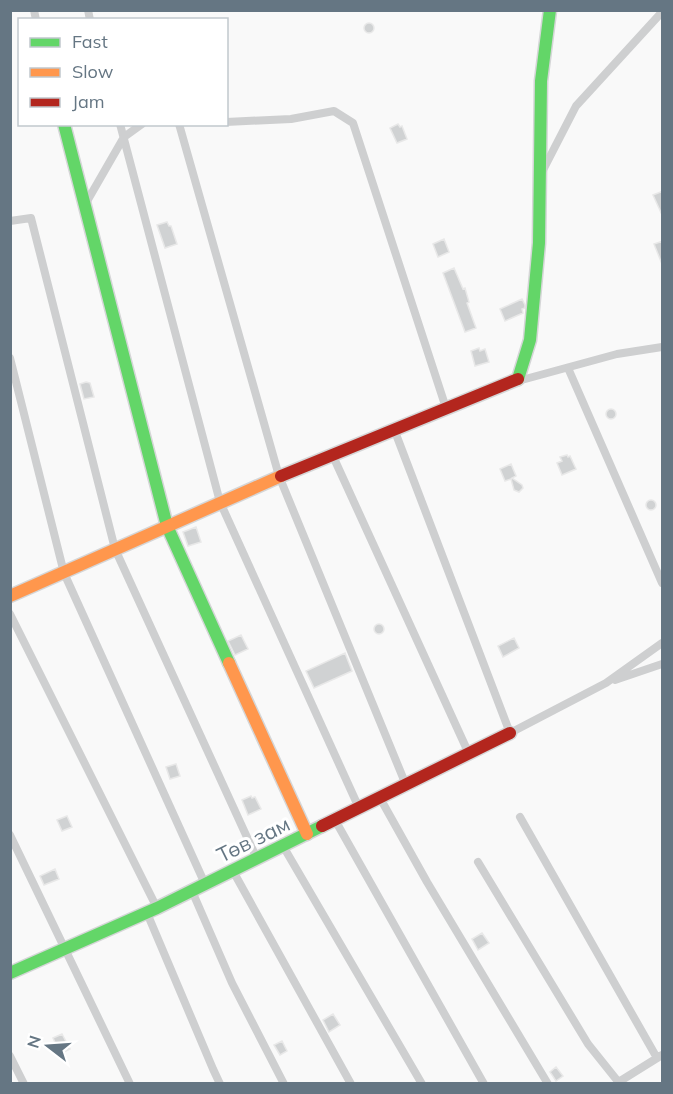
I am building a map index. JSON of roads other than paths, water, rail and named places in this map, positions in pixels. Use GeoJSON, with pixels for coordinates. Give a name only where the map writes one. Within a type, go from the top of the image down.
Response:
{"type":"FeatureCollection","features":[{"type":"Feature","properties":{"kind":"street"},"geometry":{"type":"LineString","coordinates":[[518,381],[530,340],[539,243],[541,81],[550,10]]}},
{"type":"Feature","properties":{"kind":"street"},"geometry":{"type":"LineString","coordinates":[[539,177],[576,106],[663,12]]}},
{"type":"Feature","properties":{"kind":"street"},"geometry":{"type":"LineString","coordinates":[[228,122],[291,119],[334,111],[352,123],[446,408]]}},
{"type":"Feature","properties":{"kind":"street"},"geometry":{"type":"LineString","coordinates":[[65,126],[86,203],[166,526],[307,834]]}},
{"type":"Feature","properties":{"kind":"street"},"geometry":{"type":"LineString","coordinates":[[121,126],[220,502],[359,808]]}},
{"type":"Feature","properties":{"kind":"street"},"geometry":{"type":"LineString","coordinates":[[86,203],[124,137],[139,126]]}},
{"type":"Feature","properties":{"kind":"street"},"geometry":{"type":"LineString","coordinates":[[180,126],[279,476],[406,785]]}},
{"type":"Feature","properties":{"kind":"street"},"geometry":{"type":"LineString","coordinates":[[10,221],[31,218],[115,549],[257,859]]}},
{"type":"Feature","properties":{"kind":"street"},"geometry":{"type":"LineString","coordinates":[[10,596],[279,476],[446,408],[518,381],[617,354],[663,347]]}},
{"type":"Feature","properties":{"kind":"street"},"geometry":{"type":"LineString","coordinates":[[10,358],[64,573],[206,884]]}},
{"type":"Feature","properties":{"kind":"street"},"geometry":{"type":"LineString","coordinates":[[568,368],[663,583]]}},
{"type":"Feature","properties":{"kind":"street"},"geometry":{"type":"LineString","coordinates":[[394,429],[510,733],[606,683],[663,643]]}},
{"type":"Feature","properties":{"kind":"street"},"geometry":{"type":"LineString","coordinates":[[332,454],[469,754]]}},
{"type":"Feature","properties":{"kind":"street"},"geometry":{"type":"LineString","coordinates":[[10,614],[152,910],[220,1083]]}},
{"type":"Feature","properties":{"kind":"street"},"geometry":{"type":"LineString","coordinates":[[606,683],[663,664]]}},
{"type":"Feature","properties":{"kind":"street","name":"Төв зам"},"geometry":{"type":"LineString","coordinates":[[10,973],[192,891],[510,733]]}},
{"type":"Feature","properties":{"kind":"street"},"geometry":{"type":"LineString","coordinates":[[380,798],[427,882],[548,1083]]}},
{"type":"Feature","properties":{"kind":"street"},"geometry":{"type":"LineString","coordinates":[[478,862],[588,1044],[619,1083],[660,1056],[520,817]]}},
{"type":"Feature","properties":{"kind":"street"},"geometry":{"type":"LineString","coordinates":[[335,820],[484,1083]]}},
{"type":"Feature","properties":{"kind":"street"},"geometry":{"type":"LineString","coordinates":[[10,835],[130,1083]]}},
{"type":"Feature","properties":{"kind":"street"},"geometry":{"type":"LineString","coordinates":[[283,846],[422,1083]]}},
{"type":"Feature","properties":{"kind":"street"},"geometry":{"type":"LineString","coordinates":[[232,871],[351,1083]]}},
{"type":"Feature","properties":{"kind":"street"},"geometry":{"type":"LineString","coordinates":[[192,891],[232,983],[284,1083]]}},
{"type":"Feature","properties":{"kind":"street"},"geometry":{"type":"LineString","coordinates":[[10,1056],[24,1083]]}}]}
